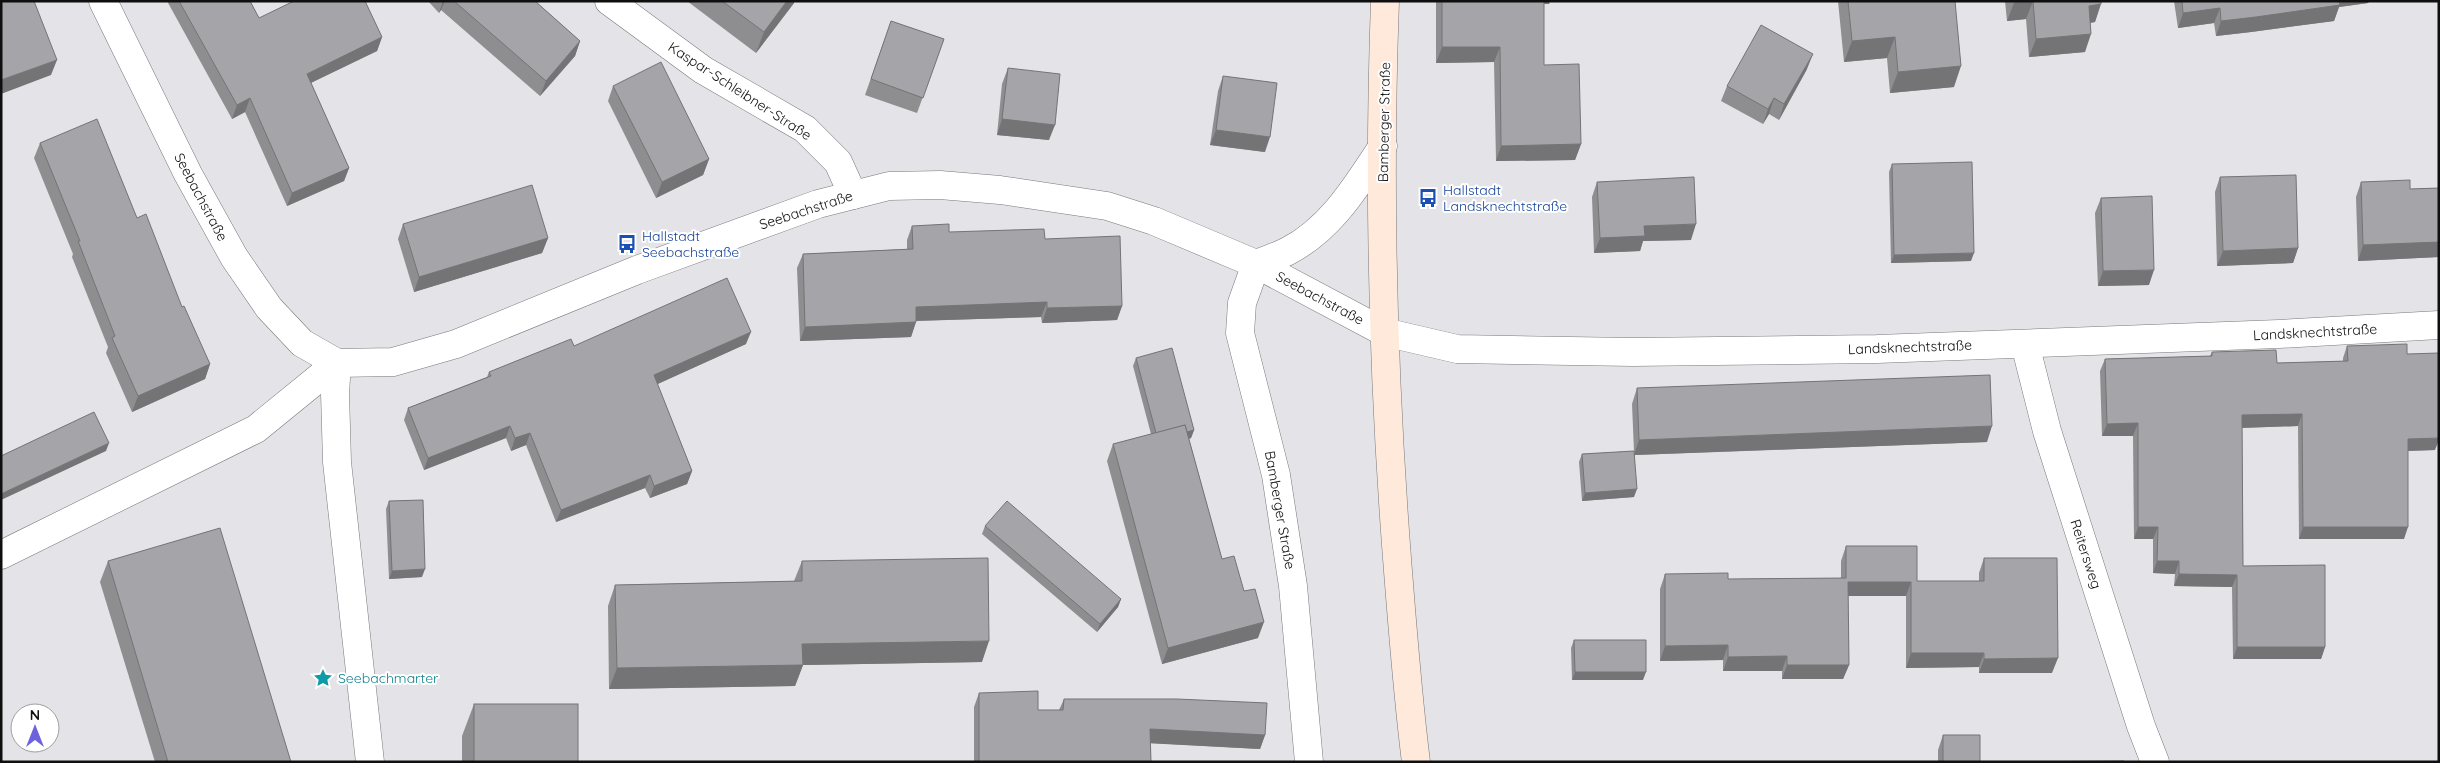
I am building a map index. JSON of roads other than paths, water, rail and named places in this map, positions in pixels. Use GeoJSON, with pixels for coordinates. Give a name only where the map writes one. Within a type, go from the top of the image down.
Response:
{"type":"FeatureCollection","features":[{"type":"Feature","properties":{"kind":"main road","name":"Bamberger Straße"},"geometry":{"type":"LineString","coordinates":[[1385,1],[1383,146],[1384,332],[1393,511],[1410,717],[1416,762]]}},
{"type":"Feature","properties":{"kind":"street","name":"Seebachstraße"},"geometry":{"type":"LineString","coordinates":[[103,1],[175,149],[234,257],[269,308],[302,343],[337,363],[393,362],[456,344],[739,232],[818,204],[889,186],[940,184],[1000,190],[1107,206],[1154,221],[1256,264],[1384,332]]}},
{"type":"Feature","properties":{"kind":"street","name":"Kaspar-Schleibner-Straße"},"geometry":{"type":"LineString","coordinates":[[609,1],[703,70],[805,129],[838,162],[853,195]]}},
{"type":"Feature","properties":{"kind":"street","name":"Seebachstraße"},"geometry":{"type":"LineString","coordinates":[[1256,264],[1289,251],[1321,227],[1350,194],[1383,146]]}},
{"type":"Feature","properties":{"kind":"street","name":"Bamberger Straße"},"geometry":{"type":"LineString","coordinates":[[1256,264],[1242,303],[1240,333],[1276,475],[1292,586],[1309,762]]}},
{"type":"Feature","properties":{"kind":"street","name":"Landsknechtstraße"},"geometry":{"type":"LineString","coordinates":[[1384,332],[1457,348],[1633,352],[2025,344],[2439,325]]}},
{"type":"Feature","properties":{"kind":"street","name":"Reitersweg"},"geometry":{"type":"LineString","coordinates":[[2025,344],[2047,430],[2141,726],[2155,762]]}},
{"type":"Feature","properties":{"kind":"street"},"geometry":{"type":"LineString","coordinates":[[1,555],[256,429],[337,363]]}},
{"type":"Feature","properties":{"kind":"street"},"geometry":{"type":"LineString","coordinates":[[337,363],[335,393],[337,462],[370,762]]}},
{"type":"Feature","properties":{"kind":"place","name":"Hallstadt Landsknechtstraße"},"geometry":{"type":"Point","coordinates":[1428,198]}},
{"type":"Feature","properties":{"kind":"place","name":"Hallstadt Seebachstraße"},"geometry":{"type":"Point","coordinates":[627,244]}},
{"type":"Feature","properties":{"kind":"place","name":"Seebachmarter"},"geometry":{"type":"Point","coordinates":[323,678]}}]}
